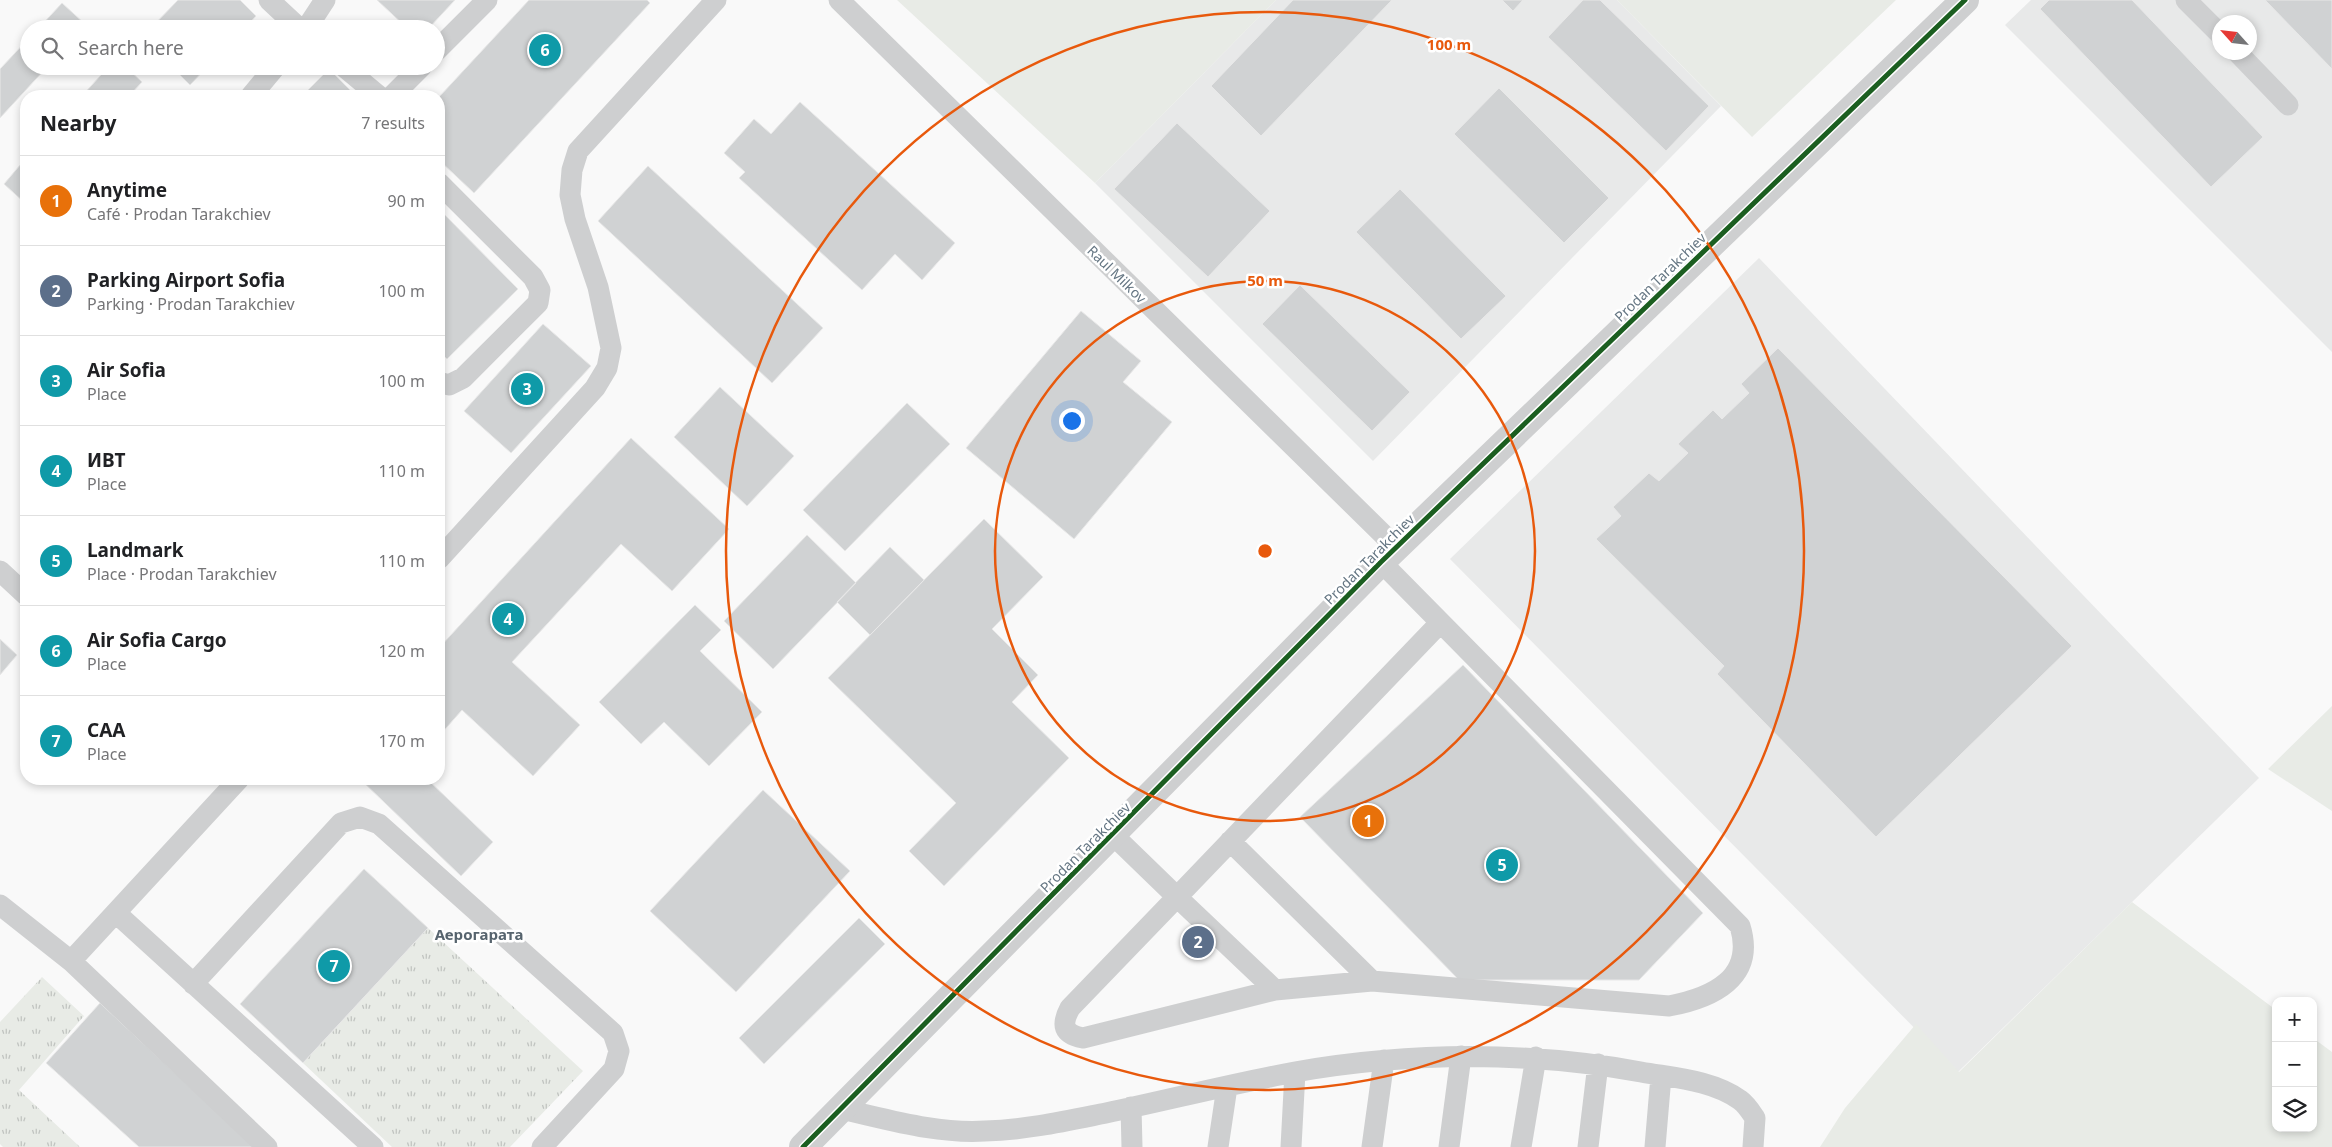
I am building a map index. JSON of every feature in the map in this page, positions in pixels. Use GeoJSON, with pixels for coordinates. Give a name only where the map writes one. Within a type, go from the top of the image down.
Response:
{"type":"FeatureCollection","features":[{"type":"Feature","properties":{"kind":"street","name":"Prodan Tarakchiev"},"geometry":{"type":"LineString","coordinates":[[803,1147],[1388,555],[1965,0]]}},
{"type":"Feature","properties":{"kind":"lane"},"geometry":{"type":"LineString","coordinates":[[269,0],[290,20]]}},
{"type":"Feature","properties":{"kind":"lane"},"geometry":{"type":"LineString","coordinates":[[312,20],[325,0]]}},
{"type":"Feature","properties":{"kind":"lane"},"geometry":{"type":"LineString","coordinates":[[445,42],[487,0]]}},
{"type":"Feature","properties":{"kind":"lane"},"geometry":{"type":"LineString","coordinates":[[445,553],[595,388],[607,368],[611,348],[598,287],[575,219],[570,195],[572,170],[578,151],[716,0]]}},
{"type":"Feature","properties":{"kind":"lane","name":"Raul Milkov"},"geometry":{"type":"LineString","coordinates":[[839,0],[1388,555],[1440,624],[1596,778],[1740,926],[1744,950],[1741,964],[1730,981],[1702,998],[1669,1006],[1372,981],[1275,990],[1083,1038],[1074,1036],[1065,1028],[1064,1020],[1070,1008],[1177,897]]}},
{"type":"Feature","properties":{"kind":"lane"},"geometry":{"type":"LineString","coordinates":[[2186,0],[2212,26]]}},
{"type":"Feature","properties":{"kind":"lane"},"geometry":{"type":"LineString","coordinates":[[2245,60],[2288,105]]}},
{"type":"Feature","properties":{"kind":"lane"},"geometry":{"type":"LineString","coordinates":[[256,90],[268,75]]}},
{"type":"Feature","properties":{"kind":"lane"},"geometry":{"type":"LineString","coordinates":[[354,75],[372,90]]}},
{"type":"Feature","properties":{"kind":"lane"},"geometry":{"type":"LineString","coordinates":[[398,90],[413,75]]}},
{"type":"Feature","properties":{"kind":"lane"},"geometry":{"type":"LineString","coordinates":[[445,189],[533,277],[540,290],[538,303],[463,378],[449,385],[445,384]]}},
{"type":"Feature","properties":{"kind":"lane"},"geometry":{"type":"LineString","coordinates":[[0,572],[20,590]]}},
{"type":"Feature","properties":{"kind":"lane"},"geometry":{"type":"LineString","coordinates":[[1177,897],[1440,624]]}},
{"type":"Feature","properties":{"kind":"lane"},"geometry":{"type":"LineString","coordinates":[[71,961],[233,785]]}},
{"type":"Feature","properties":{"kind":"lane"},"geometry":{"type":"LineString","coordinates":[[193,984],[341,823],[360,817],[379,824],[612,1033],[619,1052],[614,1069],[542,1147]]}},
{"type":"Feature","properties":{"kind":"lane"},"geometry":{"type":"LineString","coordinates":[[1113,835],[1275,990]]}},
{"type":"Feature","properties":{"kind":"lane"},"geometry":{"type":"LineString","coordinates":[[1230,841],[1372,981]]}},
{"type":"Feature","properties":{"kind":"lane"},"geometry":{"type":"LineString","coordinates":[[0,905],[71,961],[267,1147]]}},
{"type":"Feature","properties":{"kind":"lane"},"geometry":{"type":"LineString","coordinates":[[116,913],[373,1147]]}},
{"type":"Feature","properties":{"kind":"lane"},"geometry":{"type":"LineString","coordinates":[[921,1127],[983,1132],[1048,1125],[1295,1072],[1384,1060],[1461,1056],[1536,1057],[1598,1064],[1692,1081],[1721,1090],[1742,1100],[1755,1118],[1752,1147]]}},
{"type":"Feature","properties":{"kind":"lane"},"geometry":{"type":"LineString","coordinates":[[1449,1147],[1461,1056]]}},
{"type":"Feature","properties":{"kind":"lane"},"geometry":{"type":"LineString","coordinates":[[1521,1147],[1536,1057]]}},
{"type":"Feature","properties":{"kind":"lane"},"geometry":{"type":"LineString","coordinates":[[1372,1147],[1384,1060]]}},
{"type":"Feature","properties":{"kind":"lane"},"geometry":{"type":"LineString","coordinates":[[1588,1147],[1598,1064]]}},
{"type":"Feature","properties":{"kind":"lane"},"geometry":{"type":"LineString","coordinates":[[1291,1147],[1295,1072]]}},
{"type":"Feature","properties":{"kind":"lane"},"geometry":{"type":"LineString","coordinates":[[1655,1147],[1661,1076]]}},
{"type":"Feature","properties":{"kind":"lane"},"geometry":{"type":"LineString","coordinates":[[1218,1147],[1227,1087]]}},
{"type":"Feature","properties":{"kind":"lane"},"geometry":{"type":"LineString","coordinates":[[1131,1108],[1132,1147]]}},
{"type":"Feature","properties":{"kind":"lane"},"geometry":{"type":"LineString","coordinates":[[841,1109],[921,1127],[983,1147]]}},
{"type":"Feature","properties":{"kind":"shaded area"},"geometry":{"type":"Polygon","coordinates":[[[1276,0],[1617,0],[1721,106],[1373,461],[1095,183],[1276,0]]]}},
{"type":"Feature","properties":{"kind":"shaded area"},"geometry":{"type":"Polygon","coordinates":[[[2031,0],[2332,0],[2332,352],[2005,25],[2031,0]]]}},
{"type":"Feature","properties":{"kind":"shaded area"},"geometry":{"type":"Polygon","coordinates":[[[1759,258],[2259,778],[1958,1072],[1450,559],[1759,258]]]}},
{"type":"Feature","properties":{"kind":"green space"},"geometry":{"type":"Polygon","coordinates":[[[897,0],[1276,0],[1095,183],[897,0]]]}},
{"type":"Feature","properties":{"kind":"green space"},"geometry":{"type":"Polygon","coordinates":[[[1617,0],[1896,0],[1752,137],[1617,0]]]}},
{"type":"Feature","properties":{"kind":"green space"},"geometry":{"type":"Polygon","coordinates":[[[2332,706],[2332,811],[2268,769],[2332,706]]]}},
{"type":"Feature","properties":{"kind":"green space"},"geometry":{"type":"Polygon","coordinates":[[[2132,902],[2272,1007],[2272,1132],[2317,1132],[2317,1041],[2332,1052],[2332,1147],[1820,1147],[1845,1108],[1916,1024],[1959,1072],[2132,902]]]}},
{"type":"Feature","properties":{"kind":"green space"},"geometry":{"type":"Polygon","coordinates":[[[428,928],[583,1071],[510,1147],[392,1147],[303,1063],[428,928]]]}},
{"type":"Feature","properties":{"kind":"green space"},"geometry":{"type":"Polygon","coordinates":[[[42,977],[84,1016],[19,1090],[80,1147],[3,1147],[0,1144],[0,1022],[42,977]]]}},
{"type":"Feature","properties":{"kind":"building"},"geometry":{"type":"Polygon","coordinates":[[[178,0],[240,0],[256,16],[252,20],[159,20],[178,0]]]}},
{"type":"Feature","properties":{"kind":"building"},"geometry":{"type":"Polygon","coordinates":[[[377,0],[455,0],[436,20],[398,20],[377,0]]]}},
{"type":"Feature","properties":{"kind":"building"},"geometry":{"type":"Polygon","coordinates":[[[529,0],[647,0],[650,3],[474,193],[445,166],[445,91],[529,0]]]}},
{"type":"Feature","properties":{"kind":"building"},"geometry":{"type":"Polygon","coordinates":[[[1293,0],[1392,0],[1261,136],[1211,86],[1293,0]]]}},
{"type":"Feature","properties":{"kind":"building"},"geometry":{"type":"Polygon","coordinates":[[[1502,0],[1523,0],[1513,11],[1502,0]]]}},
{"type":"Feature","properties":{"kind":"building"},"geometry":{"type":"Polygon","coordinates":[[[1583,0],[1600,0],[1709,106],[1666,151],[1548,37],[1583,0]]]}},
{"type":"Feature","properties":{"kind":"building"},"geometry":{"type":"Polygon","coordinates":[[[2049,0],[2132,0],[2263,137],[2211,187],[2040,9],[2049,0]]]}},
{"type":"Feature","properties":{"kind":"building"},"geometry":{"type":"Polygon","coordinates":[[[2265,0],[2332,0],[2332,69],[2265,0]]]}},
{"type":"Feature","properties":{"kind":"building"},"geometry":{"type":"Polygon","coordinates":[[[62,3],[81,20],[46,20],[62,3]]]}},
{"type":"Feature","properties":{"kind":"building"},"geometry":{"type":"Polygon","coordinates":[[[20,48],[20,75],[40,75],[26,90],[20,90],[20,96],[0,118],[0,69],[20,48]]]}},
{"type":"Feature","properties":{"kind":"building"},"geometry":{"type":"Polygon","coordinates":[[[101,75],[135,75],[142,82],[135,90],[87,90],[101,75]]]}},
{"type":"Feature","properties":{"kind":"building"},"geometry":{"type":"Polygon","coordinates":[[[180,75],[199,75],[190,85],[180,75]]]}},
{"type":"Feature","properties":{"kind":"building"},"geometry":{"type":"Polygon","coordinates":[[[323,75],[335,75],[350,90],[308,90],[323,75]]]}},
{"type":"Feature","properties":{"kind":"building"},"geometry":{"type":"Polygon","coordinates":[[[1499,88],[1609,198],[1564,243],[1454,134],[1499,88]]]}},
{"type":"Feature","properties":{"kind":"building"},"geometry":{"type":"Polygon","coordinates":[[[800,102],[955,243],[922,280],[895,254],[862,290],[739,178],[745,172],[724,153],[754,119],[771,134],[800,102]]]}},
{"type":"Feature","properties":{"kind":"building"},"geometry":{"type":"Polygon","coordinates":[[[1177,123],[1270,211],[1208,277],[1114,189],[1177,123]]]}},
{"type":"Feature","properties":{"kind":"building"},"geometry":{"type":"Polygon","coordinates":[[[20,165],[20,199],[4,184],[20,165]]]}},
{"type":"Feature","properties":{"kind":"building"},"geometry":{"type":"Polygon","coordinates":[[[648,166],[823,328],[772,383],[598,221],[648,166]]]}},
{"type":"Feature","properties":{"kind":"building"},"geometry":{"type":"Polygon","coordinates":[[[1400,189],[1506,296],[1461,339],[1356,232],[1400,189]]]}},
{"type":"Feature","properties":{"kind":"building"},"geometry":{"type":"Polygon","coordinates":[[[445,215],[518,289],[447,359],[445,357],[445,215]]]}},
{"type":"Feature","properties":{"kind":"building"},"geometry":{"type":"Polygon","coordinates":[[[1300,285],[1410,392],[1372,431],[1262,324],[1300,285]]]}},
{"type":"Feature","properties":{"kind":"building"},"geometry":{"type":"Polygon","coordinates":[[[1081,311],[1141,361],[1123,382],[1172,422],[1074,539],[966,448],[1081,311]]]}},
{"type":"Feature","properties":{"kind":"building"},"geometry":{"type":"Polygon","coordinates":[[[543,324],[591,366],[511,453],[464,411],[543,324]]]}},
{"type":"Feature","properties":{"kind":"building"},"geometry":{"type":"Polygon","coordinates":[[[1778,348],[2072,646],[1876,837],[1717,674],[1724,666],[1596,539],[1621,516],[1613,507],[1649,473],[1659,481],[1688,453],[1678,444],[1713,410],[1722,419],[1749,393],[1741,384],[1778,348]]]}},
{"type":"Feature","properties":{"kind":"building"},"geometry":{"type":"Polygon","coordinates":[[[720,387],[794,456],[747,506],[674,437],[720,387]]]}},
{"type":"Feature","properties":{"kind":"building"},"geometry":{"type":"Polygon","coordinates":[[[907,403],[950,444],[845,551],[803,510],[907,403]]]}},
{"type":"Feature","properties":{"kind":"building"},"geometry":{"type":"Polygon","coordinates":[[[631,438],[729,529],[672,591],[621,544],[512,662],[580,725],[533,776],[462,710],[445,729],[445,641],[631,438]]]}},
{"type":"Feature","properties":{"kind":"building"},"geometry":{"type":"Polygon","coordinates":[[[984,519],[1043,577],[992,629],[1038,675],[1012,702],[1069,758],[944,886],[909,851],[956,803],[828,678],[984,519]]]}},
{"type":"Feature","properties":{"kind":"building"},"geometry":{"type":"Polygon","coordinates":[[[807,535],[856,583],[773,669],[724,621],[807,535]]]}},
{"type":"Feature","properties":{"kind":"building"},"geometry":{"type":"Polygon","coordinates":[[[890,547],[924,580],[870,635],[837,602],[890,547]]]}},
{"type":"Feature","properties":{"kind":"building"},"geometry":{"type":"Polygon","coordinates":[[[695,605],[721,630],[700,651],[762,712],[709,766],[664,722],[641,744],[599,702],[695,605]]]}},
{"type":"Feature","properties":{"kind":"building"},"geometry":{"type":"Polygon","coordinates":[[[0,639],[17,655],[0,675],[0,639]]]}},
{"type":"Feature","properties":{"kind":"building"},"geometry":{"type":"Polygon","coordinates":[[[1463,665],[1703,913],[1639,980],[1459,980],[1300,817],[1463,665]]]}},
{"type":"Feature","properties":{"kind":"building"},"geometry":{"type":"Polygon","coordinates":[[[366,785],[433,785],[493,842],[461,876],[366,785]]]}},
{"type":"Feature","properties":{"kind":"building"},"geometry":{"type":"Polygon","coordinates":[[[763,790],[850,871],[736,992],[650,911],[763,790]]]}},
{"type":"Feature","properties":{"kind":"building"},"geometry":{"type":"Polygon","coordinates":[[[364,869],[428,928],[303,1063],[240,1004],[364,869]]]}},
{"type":"Feature","properties":{"kind":"building"},"geometry":{"type":"Polygon","coordinates":[[[859,918],[885,944],[764,1064],[739,1038],[859,918]]]}},
{"type":"Feature","properties":{"kind":"building"},"geometry":{"type":"Polygon","coordinates":[[[100,1003],[254,1147],[139,1147],[46,1063],[100,1003]]]}},
{"type":"Feature","properties":{"kind":"cycle path"},"geometry":{"type":"LineString","coordinates":[[803,1147],[1381,562],[1965,0]]}},
{"type":"Feature","properties":{"kind":"place","name":"Air Sofia Cargo"},"geometry":{"type":"Point","coordinates":[545,50]}},
{"type":"Feature","properties":{"kind":"place","name":"Air Sofia"},"geometry":{"type":"Point","coordinates":[527,389]}},
{"type":"Feature","properties":{"kind":"place","name":"ИВТ"},"geometry":{"type":"Point","coordinates":[508,619]}},
{"type":"Feature","properties":{"kind":"place","name":"Anytime"},"geometry":{"type":"Point","coordinates":[1368,821]}},
{"type":"Feature","properties":{"kind":"place","name":"Landmark"},"geometry":{"type":"Point","coordinates":[1502,865]}},
{"type":"Feature","properties":{"kind":"place","name":"Parking Airport Sofia"},"geometry":{"type":"Point","coordinates":[1198,942]}},
{"type":"Feature","properties":{"kind":"place","name":"CAA"},"geometry":{"type":"Point","coordinates":[334,966]}},
{"type":"Feature","properties":{"kind":"district","name":"Аерогарата"},"geometry":{"type":"Point","coordinates":[479,934]}}]}
